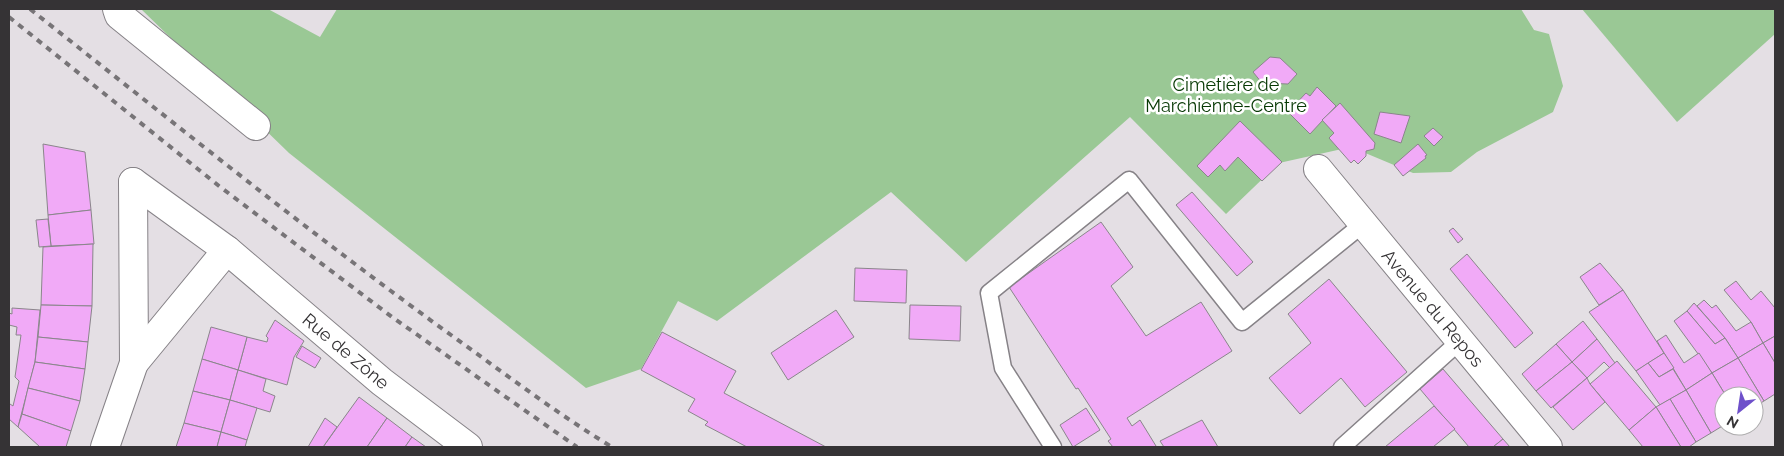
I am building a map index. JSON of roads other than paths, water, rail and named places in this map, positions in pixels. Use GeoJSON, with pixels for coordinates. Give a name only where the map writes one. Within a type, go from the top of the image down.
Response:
{"type":"FeatureCollection","features":[{"type":"Feature","properties":{"kind":"street"},"geometry":{"type":"LineString","coordinates":[[117,9],[119,15],[256,126]]}},
{"type":"Feature","properties":{"kind":"street","name":"Avenue du Repos"},"geometry":{"type":"LineString","coordinates":[[1318,170],[1548,447]]}},
{"type":"Feature","properties":{"kind":"street","name":"Rue de Zône"},"geometry":{"type":"LineString","coordinates":[[105,447],[134,363],[133,182],[227,250],[382,382],[468,447]]}},
{"type":"Feature","properties":{"kind":"street","name":"Rue de Zône"},"geometry":{"type":"LineString","coordinates":[[134,363],[227,250]]}},
{"type":"Feature","properties":{"kind":"lane"},"geometry":{"type":"LineString","coordinates":[[1053,447],[1003,368],[989,293],[1129,180],[1242,322],[1363,224]]}},
{"type":"Feature","properties":{"kind":"lane"},"geometry":{"type":"LineString","coordinates":[[1342,447],[1460,341]]}},
{"type":"Feature","properties":{"kind":"railway"},"geometry":{"type":"LineString","coordinates":[[30,9],[397,296],[530,392],[612,447]]}},
{"type":"Feature","properties":{"kind":"railway"},"geometry":{"type":"LineString","coordinates":[[9,17],[219,186],[392,317],[577,447]]}},
{"type":"Feature","properties":{"kind":"park label","name":"Cimetière de Marchienne-Centre"},"geometry":{"type":"Point","coordinates":[1226,94]}}]}
